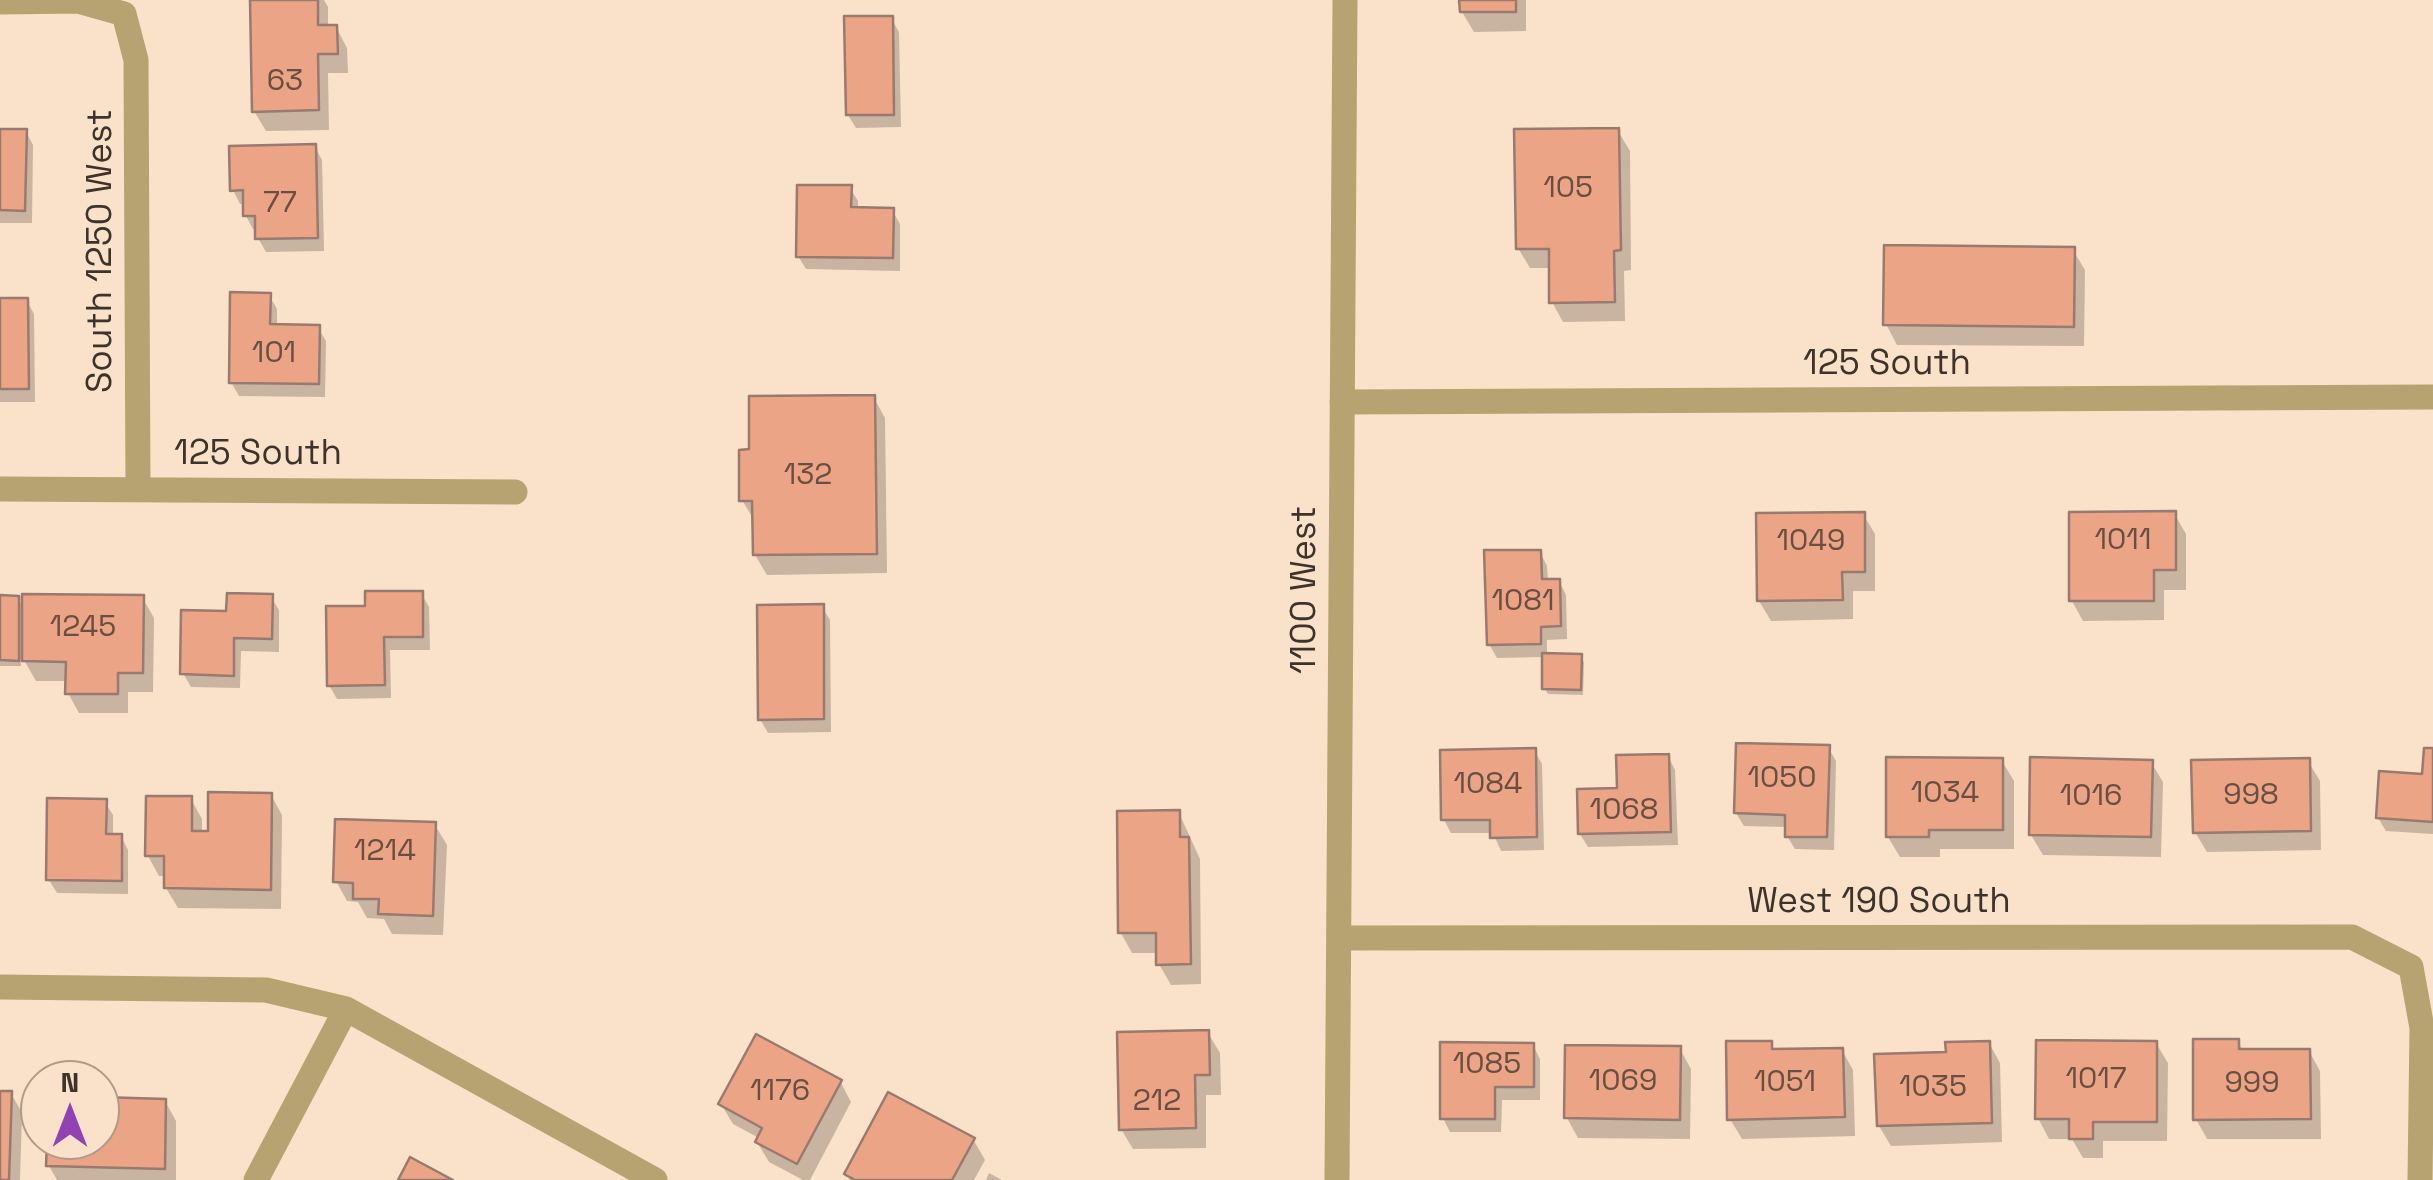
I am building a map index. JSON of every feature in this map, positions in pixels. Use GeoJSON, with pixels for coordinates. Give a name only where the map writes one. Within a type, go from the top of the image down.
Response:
{"type":"FeatureCollection","features":[{"type":"Feature","properties":{"kind":"street","name":"1100 West"},"geometry":{"type":"LineString","coordinates":[[1337,1180],[1345,0]]}},
{"type":"Feature","properties":{"kind":"street","name":"South 1250 West"},"geometry":{"type":"LineString","coordinates":[[0,2],[78,1],[124,14],[136,60],[138,489]]}},
{"type":"Feature","properties":{"kind":"street","name":"125 South"},"geometry":{"type":"LineString","coordinates":[[1342,402],[2433,397]]}},
{"type":"Feature","properties":{"kind":"street","name":"125 South"},"geometry":{"type":"LineString","coordinates":[[0,489],[515,492]]}},
{"type":"Feature","properties":{"kind":"street","name":"West 190 South"},"geometry":{"type":"LineString","coordinates":[[1338,938],[2352,937],[2411,967],[2422,1028],[2420,1180]]}},
{"type":"Feature","properties":{"kind":"street"},"geometry":{"type":"LineString","coordinates":[[0,986],[266,990],[346,1009],[655,1180]]}},
{"type":"Feature","properties":{"kind":"street"},"geometry":{"type":"LineString","coordinates":[[256,1180],[346,1009]]}},
{"type":"Feature","properties":{"kind":"building"},"geometry":{"type":"Polygon","coordinates":[[[250,0],[318,0],[318,25],[337,25],[338,54],[318,54],[319,110],[252,112],[250,0]]]}},
{"type":"Feature","properties":{"kind":"building"},"geometry":{"type":"Polygon","coordinates":[[[1459,0],[1516,0],[1516,12],[1460,12],[1459,0]]]}},
{"type":"Feature","properties":{"kind":"building"},"geometry":{"type":"Polygon","coordinates":[[[844,16],[893,16],[894,115],[846,115],[844,16]]]}},
{"type":"Feature","properties":{"kind":"building"},"geometry":{"type":"Polygon","coordinates":[[[1619,128],[1621,250],[1614,251],[1615,302],[1549,303],[1549,249],[1516,249],[1514,129],[1619,128]]]}},
{"type":"Feature","properties":{"kind":"building"},"geometry":{"type":"Polygon","coordinates":[[[0,129],[27,129],[25,211],[0,210],[0,129]]]}},
{"type":"Feature","properties":{"kind":"building"},"geometry":{"type":"Polygon","coordinates":[[[316,144],[318,238],[255,239],[255,216],[243,216],[243,190],[230,191],[229,146],[316,144]]]}},
{"type":"Feature","properties":{"kind":"building"},"geometry":{"type":"Polygon","coordinates":[[[797,185],[852,185],[851,207],[894,208],[893,258],[796,257],[797,185]]]}},
{"type":"Feature","properties":{"kind":"building"},"geometry":{"type":"Polygon","coordinates":[[[1884,245],[2075,247],[2074,327],[1883,325],[1884,245]]]}},
{"type":"Feature","properties":{"kind":"building"},"geometry":{"type":"Polygon","coordinates":[[[230,292],[271,293],[270,324],[320,325],[319,384],[229,383],[230,292]]]}},
{"type":"Feature","properties":{"kind":"building"},"geometry":{"type":"Polygon","coordinates":[[[0,298],[28,298],[29,389],[0,389],[0,298]]]}},
{"type":"Feature","properties":{"kind":"building"},"geometry":{"type":"Polygon","coordinates":[[[875,395],[877,554],[753,555],[752,501],[739,501],[739,450],[749,449],[749,396],[875,395]]]}},
{"type":"Feature","properties":{"kind":"building"},"geometry":{"type":"Polygon","coordinates":[[[2176,511],[2176,570],[2154,570],[2154,601],[2069,601],[2069,512],[2176,511]]]}},
{"type":"Feature","properties":{"kind":"building"},"geometry":{"type":"Polygon","coordinates":[[[1865,512],[1865,572],[1842,572],[1843,600],[1757,601],[1756,513],[1865,512]]]}},
{"type":"Feature","properties":{"kind":"building"},"geometry":{"type":"Polygon","coordinates":[[[1484,550],[1541,550],[1542,579],[1560,579],[1561,626],[1541,627],[1541,644],[1487,645],[1484,550]]]}},
{"type":"Feature","properties":{"kind":"building"},"geometry":{"type":"Polygon","coordinates":[[[365,591],[423,591],[423,637],[384,637],[385,685],[327,686],[326,606],[365,606],[365,591]]]}},
{"type":"Feature","properties":{"kind":"building"},"geometry":{"type":"Polygon","coordinates":[[[227,593],[273,594],[272,639],[234,638],[234,676],[180,674],[181,610],[226,611],[227,593]]]}},
{"type":"Feature","properties":{"kind":"building"},"geometry":{"type":"Polygon","coordinates":[[[22,594],[144,595],[143,673],[118,673],[118,694],[65,694],[66,662],[22,661],[22,594]]]}},
{"type":"Feature","properties":{"kind":"building"},"geometry":{"type":"Polygon","coordinates":[[[0,595],[19,596],[19,661],[0,660],[0,595]]]}},
{"type":"Feature","properties":{"kind":"building"},"geometry":{"type":"Polygon","coordinates":[[[824,604],[824,719],[758,720],[757,605],[824,604]]]}},
{"type":"Feature","properties":{"kind":"building"},"geometry":{"type":"Polygon","coordinates":[[[1542,653],[1582,654],[1581,690],[1542,689],[1542,653]]]}},
{"type":"Feature","properties":{"kind":"building"},"geometry":{"type":"Polygon","coordinates":[[[1736,743],[1830,745],[1827,837],[1785,837],[1785,815],[1734,813],[1736,743]]]}},
{"type":"Feature","properties":{"kind":"building"},"geometry":{"type":"Polygon","coordinates":[[[1536,748],[1537,837],[1490,838],[1490,820],[1441,820],[1440,750],[1536,748]]]}},
{"type":"Feature","properties":{"kind":"building"},"geometry":{"type":"Polygon","coordinates":[[[2424,748],[2433,748],[2433,822],[2376,818],[2379,771],[2422,774],[2424,748]]]}},
{"type":"Feature","properties":{"kind":"building"},"geometry":{"type":"Polygon","coordinates":[[[1669,754],[1671,832],[1578,834],[1577,789],[1617,788],[1616,755],[1669,754]]]}},
{"type":"Feature","properties":{"kind":"building"},"geometry":{"type":"Polygon","coordinates":[[[1886,757],[2003,758],[2003,830],[1929,830],[1929,837],[1886,837],[1886,757]]]}},
{"type":"Feature","properties":{"kind":"building"},"geometry":{"type":"Polygon","coordinates":[[[2030,757],[2153,760],[2151,837],[2029,835],[2030,757]]]}},
{"type":"Feature","properties":{"kind":"building"},"geometry":{"type":"Polygon","coordinates":[[[2310,758],[2311,831],[2193,833],[2191,760],[2310,758]]]}},
{"type":"Feature","properties":{"kind":"building"},"geometry":{"type":"Polygon","coordinates":[[[208,792],[272,793],[271,890],[164,888],[164,856],[145,856],[146,796],[192,796],[192,831],[208,831],[208,792]]]}},
{"type":"Feature","properties":{"kind":"building"},"geometry":{"type":"Polygon","coordinates":[[[47,798],[107,799],[106,834],[122,834],[122,881],[46,880],[47,798]]]}},
{"type":"Feature","properties":{"kind":"building"},"geometry":{"type":"Polygon","coordinates":[[[1180,810],[1180,837],[1189,837],[1191,964],[1156,965],[1156,933],[1118,933],[1117,811],[1180,810]]]}},
{"type":"Feature","properties":{"kind":"building"},"geometry":{"type":"Polygon","coordinates":[[[335,819],[436,822],[433,916],[378,914],[379,899],[353,899],[353,883],[333,882],[335,819]]]}},
{"type":"Feature","properties":{"kind":"building"},"geometry":{"type":"Polygon","coordinates":[[[1209,1030],[1210,1075],[1195,1075],[1196,1128],[1119,1130],[1117,1032],[1209,1030]]]}},
{"type":"Feature","properties":{"kind":"building"},"geometry":{"type":"Polygon","coordinates":[[[756,1034],[842,1080],[797,1164],[755,1142],[762,1128],[718,1104],[756,1034]]]}},
{"type":"Feature","properties":{"kind":"building"},"geometry":{"type":"Polygon","coordinates":[[[2193,1039],[2239,1039],[2239,1049],[2310,1049],[2311,1119],[2193,1120],[2193,1039]]]}},
{"type":"Feature","properties":{"kind":"building"},"geometry":{"type":"Polygon","coordinates":[[[2036,1040],[2157,1041],[2157,1122],[2093,1122],[2093,1139],[2069,1139],[2069,1119],[2035,1119],[2036,1040]]]}},
{"type":"Feature","properties":{"kind":"building"},"geometry":{"type":"Polygon","coordinates":[[[1726,1041],[1772,1041],[1772,1049],[1843,1048],[1845,1117],[1727,1120],[1726,1041]]]}},
{"type":"Feature","properties":{"kind":"building"},"geometry":{"type":"Polygon","coordinates":[[[1990,1041],[1992,1123],[1877,1126],[1874,1054],[1946,1052],[1945,1042],[1990,1041]]]}},
{"type":"Feature","properties":{"kind":"building"},"geometry":{"type":"Polygon","coordinates":[[[1440,1042],[1534,1043],[1534,1087],[1495,1087],[1495,1119],[1440,1119],[1440,1042]]]}},
{"type":"Feature","properties":{"kind":"building"},"geometry":{"type":"Polygon","coordinates":[[[1565,1045],[1681,1046],[1680,1120],[1564,1118],[1565,1045]]]}},
{"type":"Feature","properties":{"kind":"building"},"geometry":{"type":"Polygon","coordinates":[[[0,1091],[12,1091],[9,1180],[0,1180],[0,1091]]]}},
{"type":"Feature","properties":{"kind":"building"},"geometry":{"type":"Polygon","coordinates":[[[888,1092],[975,1138],[952,1180],[855,1180],[844,1174],[888,1092]]]}},
{"type":"Feature","properties":{"kind":"building"},"geometry":{"type":"Polygon","coordinates":[[[120,1098],[166,1099],[165,1169],[46,1166],[46,1160],[120,1160],[120,1098]]]}},
{"type":"Feature","properties":{"kind":"building"},"geometry":{"type":"Polygon","coordinates":[[[410,1157],[453,1180],[398,1180],[410,1157]]]}}]}
